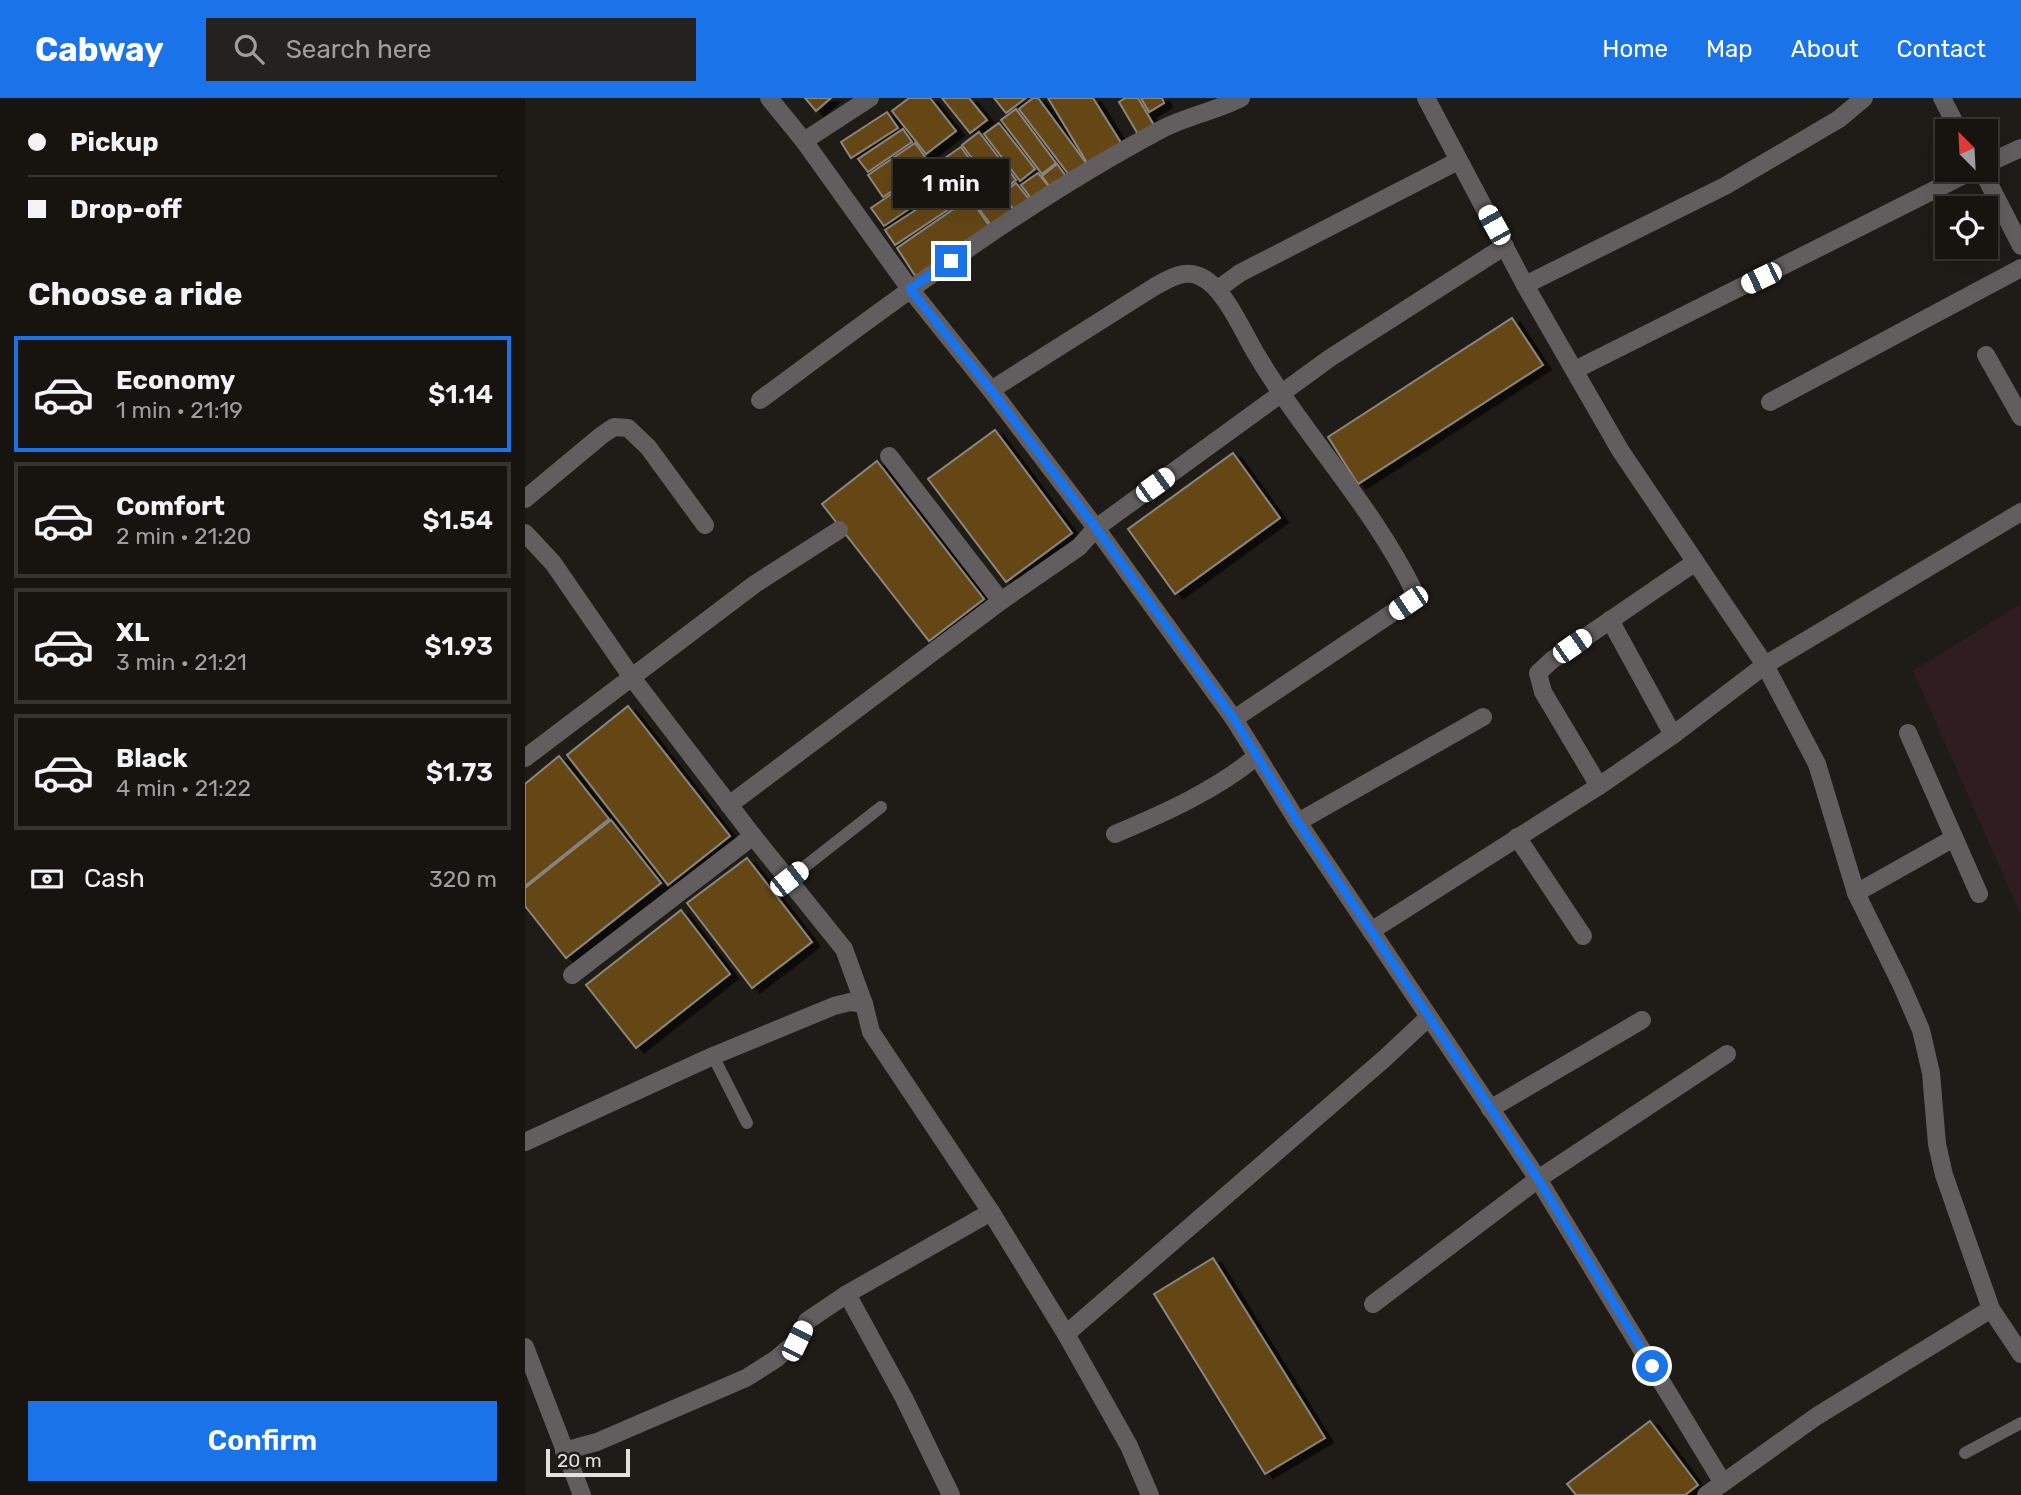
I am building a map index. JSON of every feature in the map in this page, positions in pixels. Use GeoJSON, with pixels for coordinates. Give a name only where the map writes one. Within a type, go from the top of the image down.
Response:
{"type":"FeatureCollection","features":[{"type":"Feature","properties":{"kind":"street"},"geometry":{"type":"LineString","coordinates":[[769,98],[804,141],[910,289],[1096,528],[1234,719],[1298,822],[1538,1179],[1723,1483]]}},
{"type":"Feature","properties":{"kind":"street"},"geometry":{"type":"LineString","coordinates":[[804,141],[870,98]]}},
{"type":"Feature","properties":{"kind":"street"},"geometry":{"type":"LineString","coordinates":[[760,400],[910,289],[1076,178],[1165,128],[1241,98]]}},
{"type":"Feature","properties":{"kind":"street"},"geometry":{"type":"LineString","coordinates":[[1525,285],[1725,186],[1839,119],[1864,98]]}},
{"type":"Feature","properties":{"kind":"street"},"geometry":{"type":"LineString","coordinates":[[1942,98],[1953,119]]}},
{"type":"Feature","properties":{"kind":"street"},"geometry":{"type":"LineString","coordinates":[[1432,100],[1458,162],[1620,450],[1765,665],[1817,764],[1856,893],[1901,984],[1920,1030],[1931,1073],[1937,1144],[1944,1175],[1991,1309],[2021,1354]]}},
{"type":"Feature","properties":{"kind":"street"},"geometry":{"type":"LineString","coordinates":[[1999,158],[2021,148]]}},
{"type":"Feature","properties":{"kind":"street"},"geometry":{"type":"LineString","coordinates":[[1218,289],[1240,273],[1458,162]]}},
{"type":"Feature","properties":{"kind":"street"},"geometry":{"type":"LineString","coordinates":[[1575,370],[1951,182]]}},
{"type":"Feature","properties":{"kind":"street"},"geometry":{"type":"LineString","coordinates":[[1988,182],[2021,246]]}},
{"type":"Feature","properties":{"kind":"street"},"geometry":{"type":"LineString","coordinates":[[729,805],[1001,601],[1079,547],[1096,528],[1279,393],[1505,246]]}},
{"type":"Feature","properties":{"kind":"street"},"geometry":{"type":"LineString","coordinates":[[1770,402],[2021,268]]}},
{"type":"Feature","properties":{"kind":"street"},"geometry":{"type":"LineString","coordinates":[[991,390],[1120,308],[1180,274],[1198,275],[1218,289],[1279,393],[1359,503],[1403,569],[1415,593],[1408,603],[1234,719]]}},
{"type":"Feature","properties":{"kind":"street"},"geometry":{"type":"LineString","coordinates":[[1986,355],[2021,418]]}},
{"type":"Feature","properties":{"kind":"street"},"geometry":{"type":"LineString","coordinates":[[525,499],[602,435],[614,427],[628,428],[648,447],[705,525]]}},
{"type":"Feature","properties":{"kind":"street"},"geometry":{"type":"LineString","coordinates":[[889,456],[1001,601]]}},
{"type":"Feature","properties":{"kind":"street"},"geometry":{"type":"LineString","coordinates":[[1371,931],[1599,786],[1673,735],[1765,665],[2021,512]]}},
{"type":"Feature","properties":{"kind":"street"},"geometry":{"type":"LineString","coordinates":[[525,758],[633,679],[755,584],[839,530]]}},
{"type":"Feature","properties":{"kind":"street"},"geometry":{"type":"LineString","coordinates":[[525,533],[553,564],[633,679],[729,805],[844,949],[871,1032],[991,1212],[1066,1334],[1125,1437],[1150,1495]]}},
{"type":"Feature","properties":{"kind":"street"},"geometry":{"type":"LineString","coordinates":[[1599,786],[1543,692],[1538,673],[1552,660],[1695,563]]}},
{"type":"Feature","properties":{"kind":"street"},"geometry":{"type":"LineString","coordinates":[[1610,620],[1673,735]]}},
{"type":"Feature","properties":{"kind":"street"},"geometry":{"type":"LineString","coordinates":[[1298,822],[1483,717]]}},
{"type":"Feature","properties":{"kind":"street"},"geometry":{"type":"LineString","coordinates":[[1908,733],[1979,894]]}},
{"type":"Feature","properties":{"kind":"street"},"geometry":{"type":"LineString","coordinates":[[1115,835],[1230,778],[1257,756]]}},
{"type":"Feature","properties":{"kind":"street"},"geometry":{"type":"LineString","coordinates":[[572,975],[753,836]]}},
{"type":"Feature","properties":{"kind":"street"},"geometry":{"type":"LineString","coordinates":[[1517,837],[1583,936]]}},
{"type":"Feature","properties":{"kind":"street"},"geometry":{"type":"LineString","coordinates":[[1856,893],[1954,838]]}},
{"type":"Feature","properties":{"kind":"street"},"geometry":{"type":"LineString","coordinates":[[525,1142],[713,1056],[834,1006],[850,1002],[864,1004]]}},
{"type":"Feature","properties":{"kind":"street"},"geometry":{"type":"LineString","coordinates":[[1066,1334],[1429,1017]]}},
{"type":"Feature","properties":{"kind":"street"},"geometry":{"type":"LineString","coordinates":[[1490,1109],[1642,1020]]}},
{"type":"Feature","properties":{"kind":"street"},"geometry":{"type":"LineString","coordinates":[[1373,1304],[1538,1179],[1727,1054]]}},
{"type":"Feature","properties":{"kind":"street"},"geometry":{"type":"LineString","coordinates":[[564,1451],[597,1441],[746,1378],[776,1359],[797,1341],[807,1321],[847,1294],[991,1212]]}},
{"type":"Feature","properties":{"kind":"street"},"geometry":{"type":"LineString","coordinates":[[847,1294],[904,1398],[951,1495]]}},
{"type":"Feature","properties":{"kind":"street"},"geometry":{"type":"LineString","coordinates":[[1706,1495],[1817,1416],[1991,1309]]}},
{"type":"Feature","properties":{"kind":"street"},"geometry":{"type":"LineString","coordinates":[[525,1347],[582,1495]]}},
{"type":"Feature","properties":{"kind":"lane"},"geometry":{"type":"LineString","coordinates":[[789,879],[881,807]]}},
{"type":"Feature","properties":{"kind":"lane"},"geometry":{"type":"LineString","coordinates":[[713,1056],[747,1122]]}},
{"type":"Feature","properties":{"kind":"lane"},"geometry":{"type":"LineString","coordinates":[[1965,1453],[2021,1423]]}},
{"type":"Feature","properties":{"kind":"shaded area"},"geometry":{"type":"Polygon","coordinates":[[[2021,604],[2021,915],[1913,671],[2021,604]]]}},
{"type":"Feature","properties":{"kind":"building"},"geometry":{"type":"Polygon","coordinates":[[[805,98],[831,98],[816,111],[805,98]]]}},
{"type":"Feature","properties":{"kind":"building"},"geometry":{"type":"Polygon","coordinates":[[[909,98],[930,98],[956,131],[926,154],[892,111],[909,98]]]}},
{"type":"Feature","properties":{"kind":"building"},"geometry":{"type":"Polygon","coordinates":[[[942,98],[969,98],[987,120],[970,133],[942,98]]]}},
{"type":"Feature","properties":{"kind":"building"},"geometry":{"type":"Polygon","coordinates":[[[994,98],[1026,98],[1006,113],[994,98]]]}},
{"type":"Feature","properties":{"kind":"building"},"geometry":{"type":"Polygon","coordinates":[[[1033,98],[1038,98],[1086,163],[1069,175],[1019,109],[1033,98]]]}},
{"type":"Feature","properties":{"kind":"building"},"geometry":{"type":"Polygon","coordinates":[[[1048,98],[1093,98],[1123,146],[1089,166],[1048,98]]]}},
{"type":"Feature","properties":{"kind":"building"},"geometry":{"type":"Polygon","coordinates":[[[1125,98],[1138,98],[1155,127],[1139,136],[1119,102],[1125,98]]]}},
{"type":"Feature","properties":{"kind":"building"},"geometry":{"type":"Polygon","coordinates":[[[1141,98],[1162,98],[1164,103],[1149,112],[1141,98]]]}},
{"type":"Feature","properties":{"kind":"building"},"geometry":{"type":"Polygon","coordinates":[[[1016,109],[1056,163],[1042,174],[1001,120],[1016,109]]]}},
{"type":"Feature","properties":{"kind":"building"},"geometry":{"type":"Polygon","coordinates":[[[887,112],[898,128],[851,158],[841,142],[887,112]]]}},
{"type":"Feature","properties":{"kind":"building"},"geometry":{"type":"Polygon","coordinates":[[[999,123],[1035,169],[1020,181],[984,134],[999,123]]]}},
{"type":"Feature","properties":{"kind":"building"},"geometry":{"type":"Polygon","coordinates":[[[903,129],[912,142],[868,172],[858,159],[903,129]]]}},
{"type":"Feature","properties":{"kind":"building"},"geometry":{"type":"Polygon","coordinates":[[[979,132],[1016,180],[999,193],[962,145],[979,132]]]}},
{"type":"Feature","properties":{"kind":"building"},"geometry":{"type":"Polygon","coordinates":[[[915,143],[931,165],[883,197],[868,175],[915,143]]]}},
{"type":"Feature","properties":{"kind":"building"},"geometry":{"type":"Polygon","coordinates":[[[961,147],[993,192],[977,203],[945,158],[961,147]]]}},
{"type":"Feature","properties":{"kind":"building"},"geometry":{"type":"Polygon","coordinates":[[[942,160],[955,178],[884,226],[871,208],[942,160]]]}},
{"type":"Feature","properties":{"kind":"building"},"geometry":{"type":"Polygon","coordinates":[[[1057,164],[1068,179],[1052,190],[1042,176],[1057,164]]]}},
{"type":"Feature","properties":{"kind":"building"},"geometry":{"type":"Polygon","coordinates":[[[1038,173],[1051,189],[1034,202],[1021,185],[1038,173]]]}},
{"type":"Feature","properties":{"kind":"building"},"geometry":{"type":"Polygon","coordinates":[[[960,181],[970,195],[895,245],[885,230],[960,181]]]}},
{"type":"Feature","properties":{"kind":"building"},"geometry":{"type":"Polygon","coordinates":[[[1016,183],[1032,203],[1017,214],[1002,194],[1016,183]]]}},
{"type":"Feature","properties":{"kind":"building"},"geometry":{"type":"Polygon","coordinates":[[[997,192],[1014,214],[994,229],[977,206],[997,192]]]}},
{"type":"Feature","properties":{"kind":"building"},"geometry":{"type":"Polygon","coordinates":[[[970,198],[992,230],[918,280],[897,248],[970,198]]]}},
{"type":"Feature","properties":{"kind":"building"},"geometry":{"type":"Polygon","coordinates":[[[1512,318],[1543,365],[1358,484],[1328,437],[1512,318]]]}},
{"type":"Feature","properties":{"kind":"building"},"geometry":{"type":"Polygon","coordinates":[[[995,430],[1072,533],[1006,582],[928,479],[995,430]]]}},
{"type":"Feature","properties":{"kind":"building"},"geometry":{"type":"Polygon","coordinates":[[[1233,453],[1280,518],[1175,594],[1128,529],[1233,453]]]}},
{"type":"Feature","properties":{"kind":"building"},"geometry":{"type":"Polygon","coordinates":[[[877,461],[984,599],[929,641],[822,504],[877,461]]]}},
{"type":"Feature","properties":{"kind":"building"},"geometry":{"type":"Polygon","coordinates":[[[628,706],[730,836],[668,885],[567,755],[628,706]]]}},
{"type":"Feature","properties":{"kind":"building"},"geometry":{"type":"Polygon","coordinates":[[[559,756],[609,819],[525,886],[525,784],[559,756]]]}},
{"type":"Feature","properties":{"kind":"building"},"geometry":{"type":"Polygon","coordinates":[[[611,820],[661,883],[566,958],[525,906],[525,888],[611,820]]]}},
{"type":"Feature","properties":{"kind":"building"},"geometry":{"type":"Polygon","coordinates":[[[747,858],[812,942],[752,988],[687,903],[747,858]]]}},
{"type":"Feature","properties":{"kind":"building"},"geometry":{"type":"Polygon","coordinates":[[[681,910],[730,974],[636,1048],[586,985],[681,910]]]}},
{"type":"Feature","properties":{"kind":"building"},"geometry":{"type":"Polygon","coordinates":[[[1213,1258],[1325,1438],[1265,1474],[1154,1294],[1213,1258]]]}},
{"type":"Feature","properties":{"kind":"building"},"geometry":{"type":"Polygon","coordinates":[[[1650,1421],[1698,1485],[1685,1495],[1576,1495],[1567,1484],[1650,1421]]]}},
{"type":"Feature","properties":{"kind":"route"},"geometry":{"type":"LineString","coordinates":[[951,261],[910,289],[1096,528],[1234,719],[1298,822],[1538,1179],[1652,1366]]}}]}
